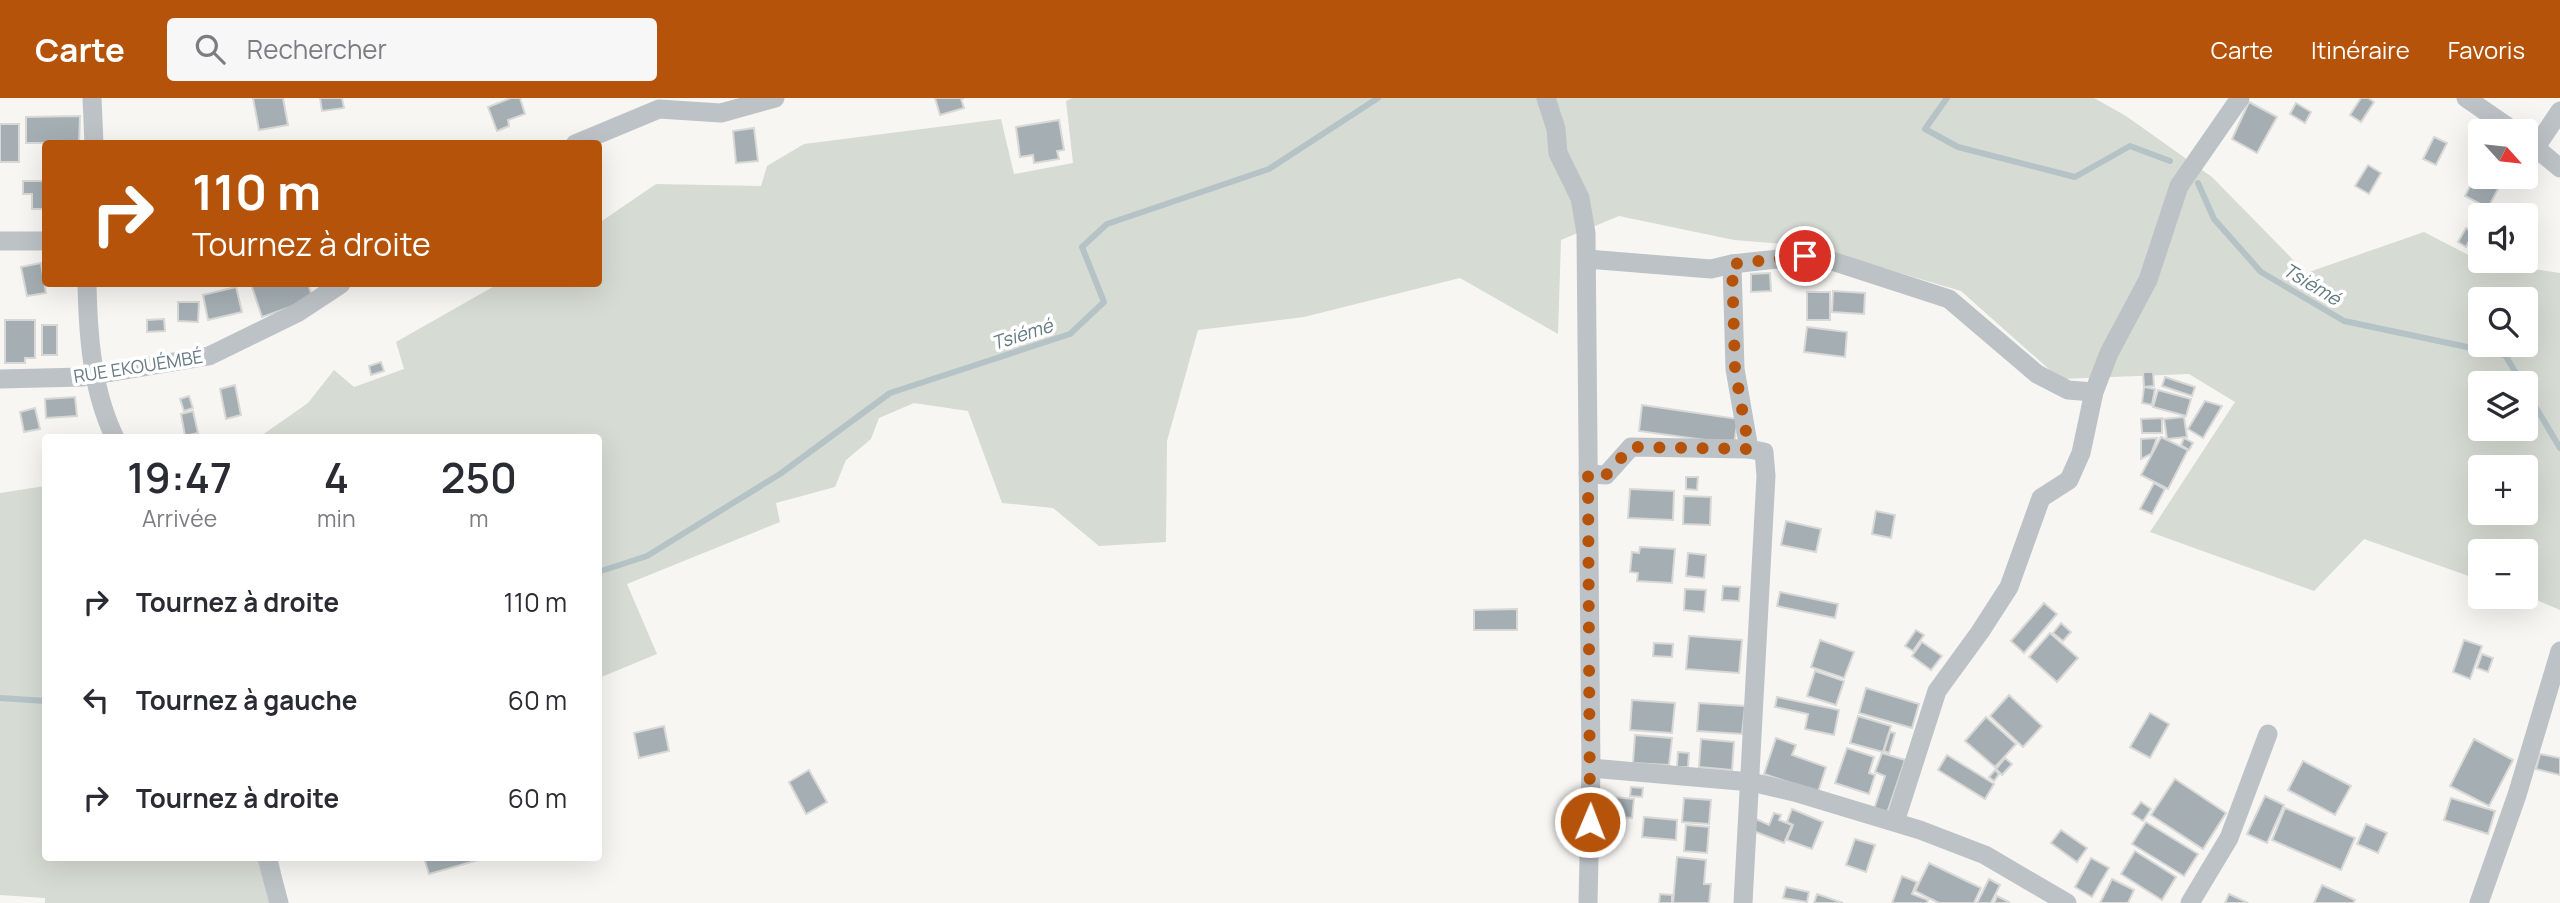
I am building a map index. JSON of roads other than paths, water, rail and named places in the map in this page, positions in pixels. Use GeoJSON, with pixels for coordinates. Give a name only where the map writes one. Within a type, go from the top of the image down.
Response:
{"type":"FeatureCollection","features":[{"type":"Feature","properties":{"kind":"street"},"geometry":{"type":"LineString","coordinates":[[92,98],[94,140]]}},
{"type":"Feature","properties":{"kind":"street"},"geometry":{"type":"LineString","coordinates":[[585,140],[659,110],[721,113],[775,98]]}},
{"type":"Feature","properties":{"kind":"street"},"geometry":{"type":"LineString","coordinates":[[1546,98],[1556,128],[1558,153],[1580,198],[1586,233],[1591,768],[1588,903]]}},
{"type":"Feature","properties":{"kind":"street"},"geometry":{"type":"LineString","coordinates":[[1895,822],[1937,691],[2009,587],[2041,498],[2070,480],[2081,453],[2094,392],[2109,353],[2148,280],[2179,186],[2240,98]]}},
{"type":"Feature","properties":{"kind":"street"},"geometry":{"type":"LineString","coordinates":[[2466,98],[2497,119]]}},
{"type":"Feature","properties":{"kind":"street"},"geometry":{"type":"LineString","coordinates":[[2538,135],[2560,111]]}},
{"type":"Feature","properties":{"kind":"street"},"geometry":{"type":"LineString","coordinates":[[2538,149],[2560,168]]}},
{"type":"Feature","properties":{"kind":"street"},"geometry":{"type":"LineString","coordinates":[[0,241],[42,241]]}},
{"type":"Feature","properties":{"kind":"street"},"geometry":{"type":"LineString","coordinates":[[1587,259],[1711,269],[1805,256],[1829,260],[1949,299],[2036,374],[2068,390],[2094,392]]}},
{"type":"Feature","properties":{"kind":"street"},"geometry":{"type":"LineString","coordinates":[[1732,264],[1735,369],[1749,449]]}},
{"type":"Feature","properties":{"kind":"street"},"geometry":{"type":"LineString","coordinates":[[87,287],[88,331],[104,416],[113,434]]}},
{"type":"Feature","properties":{"kind":"street","name":"RUE EKOUÉMBÉ"},"geometry":{"type":"LineString","coordinates":[[0,379],[83,377],[209,356],[297,313],[336,287]]}},
{"type":"Feature","properties":{"kind":"street"},"geometry":{"type":"LineString","coordinates":[[1588,474],[1606,475],[1631,447],[1749,449],[1764,452],[1766,476],[1747,902]]}},
{"type":"Feature","properties":{"kind":"street"},"geometry":{"type":"LineString","coordinates":[[2479,903],[2517,795],[2560,651]]}},
{"type":"Feature","properties":{"kind":"street"},"geometry":{"type":"LineString","coordinates":[[2190,903],[2229,838],[2268,734]]}},
{"type":"Feature","properties":{"kind":"street"},"geometry":{"type":"LineString","coordinates":[[1591,768],[1751,782],[1895,822],[1985,855],[2067,903]]}},
{"type":"Feature","properties":{"kind":"street"},"geometry":{"type":"LineString","coordinates":[[268,861],[279,903]]}},
{"type":"Feature","properties":{"kind":"waterway","name":"Tsiémé"},"geometry":{"type":"LineString","coordinates":[[602,571],[647,556],[780,474],[890,393],[1070,334],[1104,302],[1082,247],[1107,224],[1269,169],[1378,98]]}},
{"type":"Feature","properties":{"kind":"waterway","name":"Tsiémé"},"geometry":{"type":"LineString","coordinates":[[1947,98],[1925,129],[1958,147],[2075,177],[2130,146],[2170,161]]}},
{"type":"Feature","properties":{"kind":"waterway","name":"Tsiémé"},"geometry":{"type":"LineString","coordinates":[[2198,183],[2214,219],[2261,272],[2344,321],[2505,355],[2515,371]]}},
{"type":"Feature","properties":{"kind":"waterway","name":"Tsiémé"},"geometry":{"type":"LineString","coordinates":[[2538,411],[2560,448]]}},
{"type":"Feature","properties":{"kind":"waterway","name":"Tsiémé"},"geometry":{"type":"LineString","coordinates":[[0,698],[42,701]]}}]}
